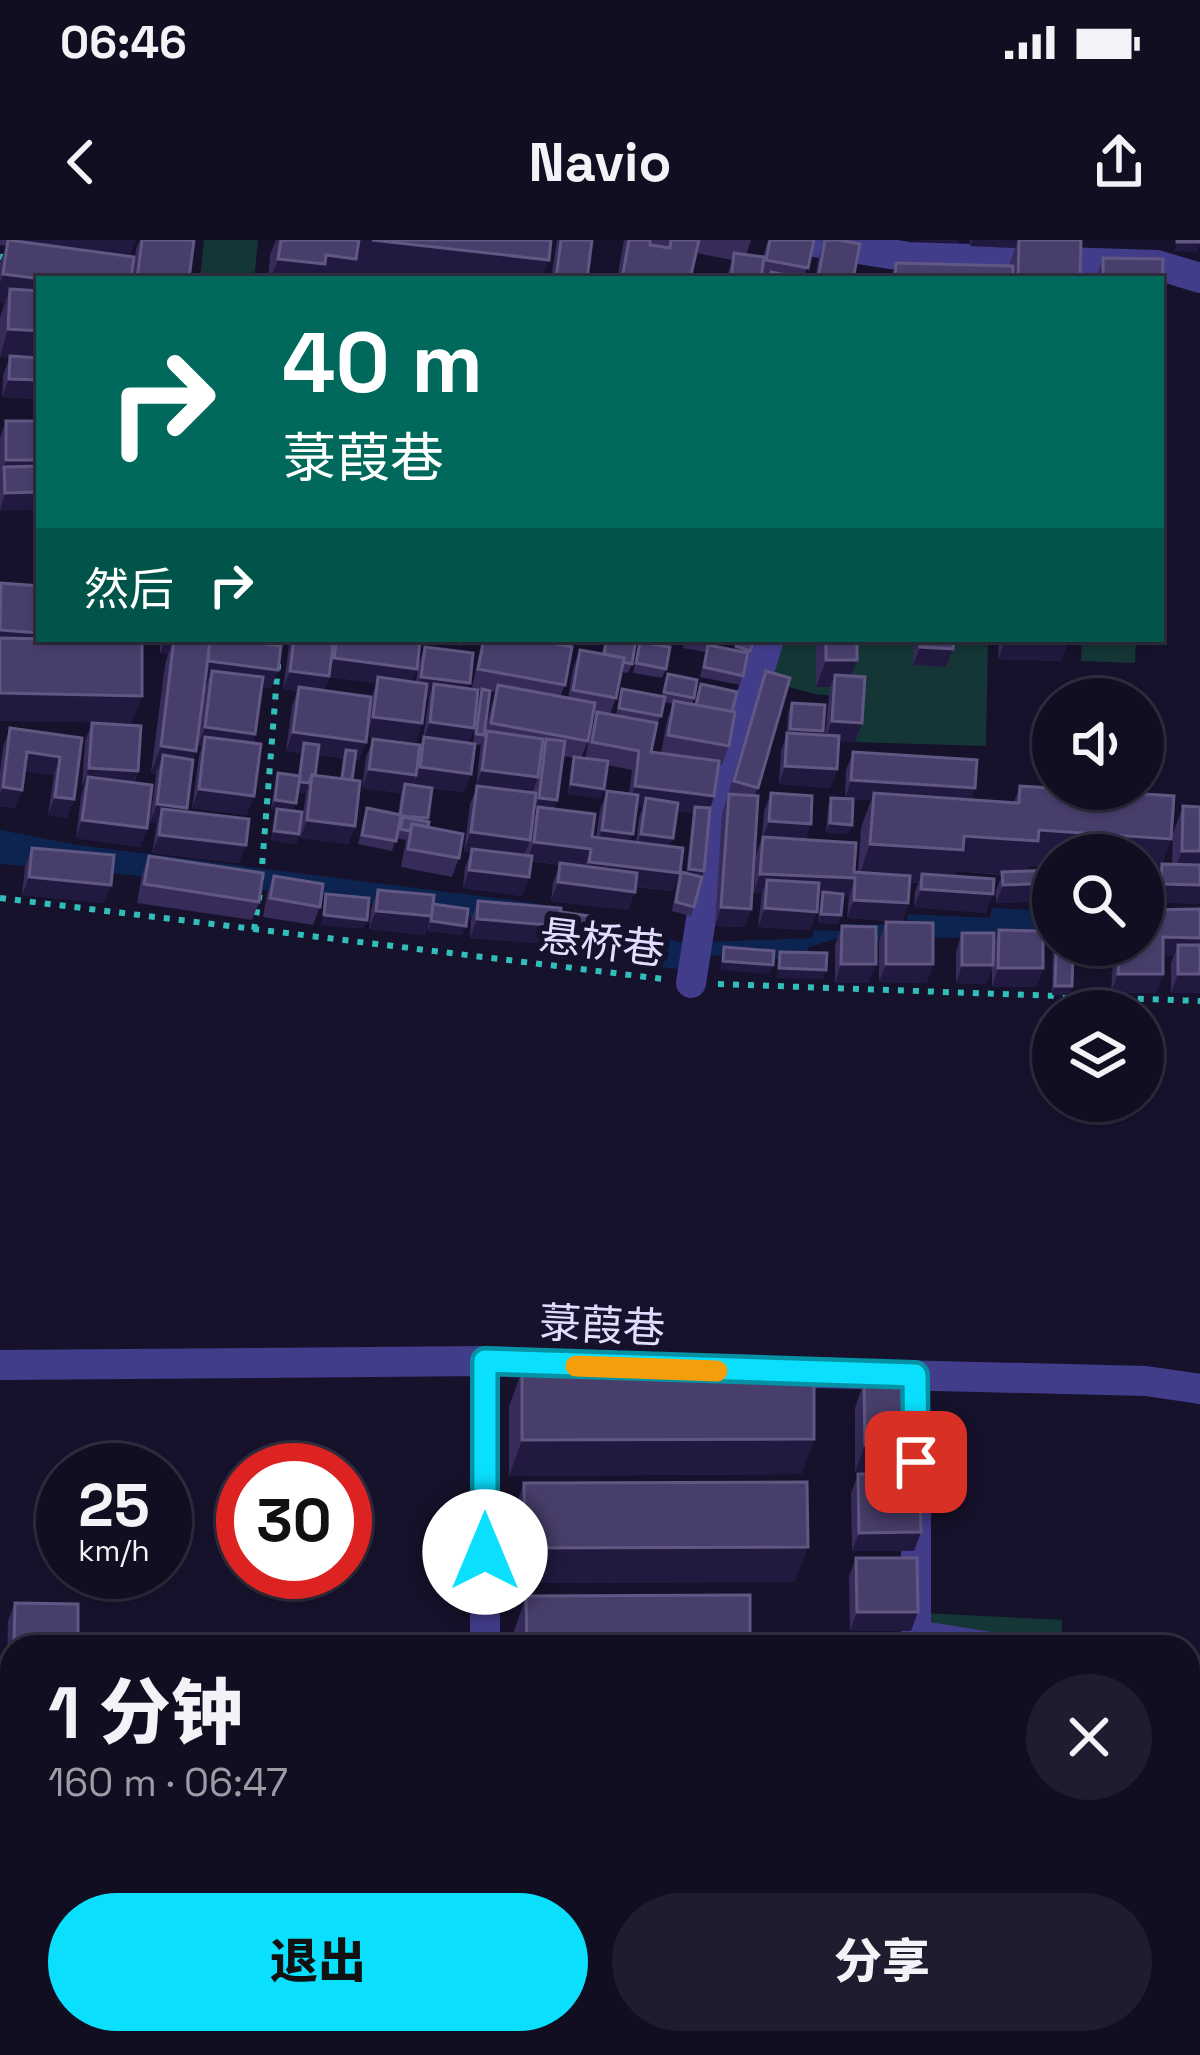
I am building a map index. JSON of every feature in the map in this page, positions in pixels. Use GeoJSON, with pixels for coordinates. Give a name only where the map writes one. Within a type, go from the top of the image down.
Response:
{"type":"FeatureCollection","features":[{"type":"Feature","properties":{"kind":"street"},"geometry":{"type":"LineString","coordinates":[[802,240],[865,257],[1156,265],[1200,278]]}},
{"type":"Feature","properties":{"kind":"street"},"geometry":{"type":"LineString","coordinates":[[691,978],[720,799],[768,642]]}},
{"type":"Feature","properties":{"kind":"street"},"geometry":{"type":"LineString","coordinates":[[485,1361],[485,1635]]}},
{"type":"Feature","properties":{"kind":"street","name":"菉葭巷"},"geometry":{"type":"LineString","coordinates":[[0,1365],[485,1361],[915,1387],[1146,1381],[1200,1389]]}},
{"type":"Feature","properties":{"kind":"street"},"geometry":{"type":"LineString","coordinates":[[916,1470],[916,1635]]}},
{"type":"Feature","properties":{"kind":"path"},"geometry":{"type":"LineString","coordinates":[[1,276],[4,240]]}},
{"type":"Feature","properties":{"kind":"path"},"geometry":{"type":"LineString","coordinates":[[254,930],[279,661]]}},
{"type":"Feature","properties":{"kind":"path","name":"悬桥巷"},"geometry":{"type":"LineString","coordinates":[[0,898],[691,978],[1200,1001]]}},
{"type":"Feature","properties":{"kind":"green space"},"geometry":{"type":"Polygon","coordinates":[[[204,240],[258,240],[254,276],[200,276],[204,240]]]}},
{"type":"Feature","properties":{"kind":"green space"},"geometry":{"type":"Polygon","coordinates":[[[779,642],[988,642],[986,746],[855,742],[858,698],[814,694],[761,679],[779,642]]]}},
{"type":"Feature","properties":{"kind":"green space"},"geometry":{"type":"Polygon","coordinates":[[[1082,642],[1136,642],[1135,663],[1081,661],[1082,642]]]}},
{"type":"Feature","properties":{"kind":"green space"},"geometry":{"type":"Polygon","coordinates":[[[923,1613],[1062,1620],[1061,1635],[929,1635],[923,1613]]]}},
{"type":"Feature","properties":{"kind":"water"},"geometry":{"type":"Polygon","coordinates":[[[0,830],[77,845],[534,903],[683,943],[812,938],[814,930],[842,931],[843,924],[906,925],[908,914],[990,918],[992,908],[1032,910],[1032,933],[922,938],[882,934],[877,944],[838,938],[809,947],[807,954],[784,952],[782,959],[714,955],[699,969],[675,969],[644,962],[579,933],[218,885],[0,864],[0,830]]]}},
{"type":"Feature","properties":{"kind":"building"},"geometry":{"type":"Polygon","coordinates":[[[8,240],[134,257],[131,276],[36,278],[3,274],[8,240]]]}},
{"type":"Feature","properties":{"kind":"building"},"geometry":{"type":"Polygon","coordinates":[[[142,240],[194,240],[189,276],[137,276],[142,240]]]}},
{"type":"Feature","properties":{"kind":"building"},"geometry":{"type":"Polygon","coordinates":[[[281,240],[359,240],[356,259],[326,255],[325,264],[278,259],[281,240]]]}},
{"type":"Feature","properties":{"kind":"building"},"geometry":{"type":"Polygon","coordinates":[[[372,240],[551,240],[549,260],[372,240]]]}},
{"type":"Feature","properties":{"kind":"building"},"geometry":{"type":"Polygon","coordinates":[[[561,240],[592,240],[587,276],[556,276],[561,240]]]}},
{"type":"Feature","properties":{"kind":"building"},"geometry":{"type":"Polygon","coordinates":[[[629,240],[650,240],[650,245],[670,248],[671,240],[699,240],[691,276],[623,276],[629,240]]]}},
{"type":"Feature","properties":{"kind":"building"},"geometry":{"type":"Polygon","coordinates":[[[770,240],[814,240],[808,268],[766,260],[770,240]]]}},
{"type":"Feature","properties":{"kind":"building"},"geometry":{"type":"Polygon","coordinates":[[[825,240],[860,244],[854,276],[819,276],[825,240]]]}},
{"type":"Feature","properties":{"kind":"building"},"geometry":{"type":"Polygon","coordinates":[[[1019,240],[1081,240],[1080,276],[1018,276],[1019,240]]]}},
{"type":"Feature","properties":{"kind":"building"},"geometry":{"type":"Polygon","coordinates":[[[734,253],[764,257],[761,276],[731,276],[734,253]]]}},
{"type":"Feature","properties":{"kind":"building"},"geometry":{"type":"Polygon","coordinates":[[[1103,258],[1163,259],[1162,276],[1103,276],[1103,258]]]}},
{"type":"Feature","properties":{"kind":"building"},"geometry":{"type":"Polygon","coordinates":[[[896,263],[1013,266],[1013,276],[895,276],[896,263]]]}},
{"type":"Feature","properties":{"kind":"building"},"geometry":{"type":"Polygon","coordinates":[[[10,289],[36,291],[36,331],[8,329],[10,289]]]}},
{"type":"Feature","properties":{"kind":"building"},"geometry":{"type":"Polygon","coordinates":[[[10,356],[36,358],[36,380],[9,379],[10,356]]]}},
{"type":"Feature","properties":{"kind":"building"},"geometry":{"type":"Polygon","coordinates":[[[6,421],[36,421],[36,460],[6,460],[6,421]]]}},
{"type":"Feature","properties":{"kind":"building"},"geometry":{"type":"Polygon","coordinates":[[[36,466],[36,492],[5,493],[4,467],[36,466]]]}},
{"type":"Feature","properties":{"kind":"building"},"geometry":{"type":"Polygon","coordinates":[[[1,583],[36,586],[36,633],[0,630],[1,583]]]}},
{"type":"Feature","properties":{"kind":"building"},"geometry":{"type":"Polygon","coordinates":[[[0,638],[142,642],[142,696],[0,693],[0,638]]]}},
{"type":"Feature","properties":{"kind":"building"},"geometry":{"type":"Polygon","coordinates":[[[174,642],[210,642],[196,751],[161,746],[174,642]]]}},
{"type":"Feature","properties":{"kind":"building"},"geometry":{"type":"Polygon","coordinates":[[[210,642],[281,646],[278,670],[208,661],[210,642]]]}},
{"type":"Feature","properties":{"kind":"building"},"geometry":{"type":"Polygon","coordinates":[[[294,642],[334,642],[329,676],[290,671],[294,642]]]}},
{"type":"Feature","properties":{"kind":"building"},"geometry":{"type":"Polygon","coordinates":[[[337,642],[420,642],[417,669],[334,658],[337,642]]]}},
{"type":"Feature","properties":{"kind":"building"},"geometry":{"type":"Polygon","coordinates":[[[483,642],[572,647],[565,685],[478,669],[483,642]]]}},
{"type":"Feature","properties":{"kind":"building"},"geometry":{"type":"Polygon","coordinates":[[[606,642],[636,642],[632,664],[604,654],[606,642]]]}},
{"type":"Feature","properties":{"kind":"building"},"geometry":{"type":"Polygon","coordinates":[[[640,642],[670,647],[666,669],[636,663],[640,642]]]}},
{"type":"Feature","properties":{"kind":"building"},"geometry":{"type":"Polygon","coordinates":[[[737,642],[754,642],[750,651],[736,646],[737,642]]]}},
{"type":"Feature","properties":{"kind":"building"},"geometry":{"type":"Polygon","coordinates":[[[826,642],[857,642],[857,660],[826,660],[826,642]]]}},
{"type":"Feature","properties":{"kind":"building"},"geometry":{"type":"Polygon","coordinates":[[[920,642],[954,642],[953,649],[920,647],[920,642]]]}},
{"type":"Feature","properties":{"kind":"building"},"geometry":{"type":"Polygon","coordinates":[[[708,645],[748,653],[743,676],[704,667],[708,645]]]}},
{"type":"Feature","properties":{"kind":"building"},"geometry":{"type":"Polygon","coordinates":[[[425,647],[473,653],[470,683],[421,677],[425,647]]]}},
{"type":"Feature","properties":{"kind":"building"},"geometry":{"type":"Polygon","coordinates":[[[580,650],[624,658],[616,698],[573,690],[580,650]]]}},
{"type":"Feature","properties":{"kind":"building"},"geometry":{"type":"Polygon","coordinates":[[[212,671],[263,677],[255,734],[205,727],[212,671]]]}},
{"type":"Feature","properties":{"kind":"building"},"geometry":{"type":"Polygon","coordinates":[[[766,671],[790,678],[758,788],[734,781],[766,671]]]}},
{"type":"Feature","properties":{"kind":"building"},"geometry":{"type":"Polygon","coordinates":[[[668,674],[697,680],[694,698],[664,692],[668,674]]]}},
{"type":"Feature","properties":{"kind":"building"},"geometry":{"type":"Polygon","coordinates":[[[835,675],[865,677],[862,723],[832,721],[835,675]]]}},
{"type":"Feature","properties":{"kind":"building"},"geometry":{"type":"Polygon","coordinates":[[[378,677],[427,684],[422,723],[373,717],[378,677]]]}},
{"type":"Feature","properties":{"kind":"building"},"geometry":{"type":"Polygon","coordinates":[[[434,684],[478,690],[474,728],[430,722],[434,684]]]}},
{"type":"Feature","properties":{"kind":"building"},"geometry":{"type":"Polygon","coordinates":[[[701,684],[737,692],[732,712],[696,705],[701,684]]]}},
{"type":"Feature","properties":{"kind":"building"},"geometry":{"type":"Polygon","coordinates":[[[498,685],[595,703],[588,741],[491,723],[498,685]]]}},
{"type":"Feature","properties":{"kind":"building"},"geometry":{"type":"Polygon","coordinates":[[[299,687],[371,697],[366,742],[293,732],[299,687]]]}},
{"type":"Feature","properties":{"kind":"building"},"geometry":{"type":"Polygon","coordinates":[[[482,689],[490,691],[484,735],[476,734],[482,689]]]}},
{"type":"Feature","properties":{"kind":"building"},"geometry":{"type":"Polygon","coordinates":[[[622,689],[665,697],[661,716],[619,708],[622,689]]]}},
{"type":"Feature","properties":{"kind":"building"},"geometry":{"type":"Polygon","coordinates":[[[674,701],[735,712],[729,746],[668,735],[674,701]]]}},
{"type":"Feature","properties":{"kind":"building"},"geometry":{"type":"Polygon","coordinates":[[[792,703],[825,705],[823,731],[790,729],[792,703]]]}},
{"type":"Feature","properties":{"kind":"building"},"geometry":{"type":"Polygon","coordinates":[[[597,712],[657,723],[651,752],[719,761],[714,796],[635,786],[639,751],[592,742],[597,712]]]}},
{"type":"Feature","properties":{"kind":"building"},"geometry":{"type":"Polygon","coordinates":[[[92,723],[141,726],[138,771],[89,768],[92,723]]]}},
{"type":"Feature","properties":{"kind":"building"},"geometry":{"type":"Polygon","coordinates":[[[10,728],[82,738],[74,799],[55,797],[60,757],[27,752],[22,790],[3,787],[10,728]]]}},
{"type":"Feature","properties":{"kind":"building"},"geometry":{"type":"Polygon","coordinates":[[[487,731],[543,739],[538,777],[482,770],[487,731]]]}},
{"type":"Feature","properties":{"kind":"building"},"geometry":{"type":"Polygon","coordinates":[[[787,733],[839,736],[837,769],[785,766],[787,733]]]}},
{"type":"Feature","properties":{"kind":"building"},"geometry":{"type":"Polygon","coordinates":[[[205,737],[261,744],[254,796],[199,789],[205,737]]]}},
{"type":"Feature","properties":{"kind":"building"},"geometry":{"type":"Polygon","coordinates":[[[424,737],[475,744],[471,774],[420,767],[424,737]]]}},
{"type":"Feature","properties":{"kind":"building"},"geometry":{"type":"Polygon","coordinates":[[[373,739],[420,745],[416,775],[369,769],[373,739]]]}},
{"type":"Feature","properties":{"kind":"building"},"geometry":{"type":"Polygon","coordinates":[[[546,739],[565,741],[557,800],[539,798],[546,739]]]}},
{"type":"Feature","properties":{"kind":"building"},"geometry":{"type":"Polygon","coordinates":[[[304,743],[319,745],[315,776],[309,783],[299,782],[304,743]]]}},
{"type":"Feature","properties":{"kind":"building"},"geometry":{"type":"Polygon","coordinates":[[[346,750],[356,751],[352,780],[342,779],[346,750]]]}},
{"type":"Feature","properties":{"kind":"building"},"geometry":{"type":"Polygon","coordinates":[[[853,752],[977,760],[975,788],[851,780],[853,752]]]}},
{"type":"Feature","properties":{"kind":"building"},"geometry":{"type":"Polygon","coordinates":[[[163,755],[193,760],[187,808],[157,804],[163,755]]]}},
{"type":"Feature","properties":{"kind":"building"},"geometry":{"type":"Polygon","coordinates":[[[574,757],[608,761],[604,789],[571,784],[574,757]]]}},
{"type":"Feature","properties":{"kind":"building"},"geometry":{"type":"Polygon","coordinates":[[[278,773],[300,776],[296,803],[275,800],[278,773]]]}},
{"type":"Feature","properties":{"kind":"building"},"geometry":{"type":"Polygon","coordinates":[[[312,775],[360,781],[355,826],[307,820],[312,775]]]}},
{"type":"Feature","properties":{"kind":"building"},"geometry":{"type":"Polygon","coordinates":[[[88,777],[152,785],[147,828],[82,820],[88,777]]]}},
{"type":"Feature","properties":{"kind":"building"},"geometry":{"type":"Polygon","coordinates":[[[405,784],[432,788],[428,818],[400,816],[405,784]]]}},
{"type":"Feature","properties":{"kind":"building"},"geometry":{"type":"Polygon","coordinates":[[[477,786],[536,793],[530,840],[471,832],[477,786]]]}},
{"type":"Feature","properties":{"kind":"building"},"geometry":{"type":"Polygon","coordinates":[[[1020,786],[1032,787],[1032,810],[1164,810],[1164,795],[1174,796],[1171,839],[1164,839],[1164,834],[1039,830],[1032,834],[1032,841],[964,836],[963,850],[870,844],[874,793],[1019,803],[1020,786]]]}},
{"type":"Feature","properties":{"kind":"building"},"geometry":{"type":"Polygon","coordinates":[[[607,791],[638,795],[633,834],[602,830],[607,791]]]}},
{"type":"Feature","properties":{"kind":"building"},"geometry":{"type":"Polygon","coordinates":[[[771,793],[812,796],[811,824],[769,821],[771,793]]]}},
{"type":"Feature","properties":{"kind":"building"},"geometry":{"type":"Polygon","coordinates":[[[729,794],[758,796],[751,909],[721,907],[729,794]]]}},
{"type":"Feature","properties":{"kind":"building"},"geometry":{"type":"Polygon","coordinates":[[[646,798],[678,803],[673,838],[641,834],[646,798]]]}},
{"type":"Feature","properties":{"kind":"building"},"geometry":{"type":"Polygon","coordinates":[[[831,798],[853,799],[852,825],[830,823],[831,798]]]}},
{"type":"Feature","properties":{"kind":"building"},"geometry":{"type":"Polygon","coordinates":[[[1183,806],[1200,807],[1200,851],[1182,851],[1183,806]]]}},
{"type":"Feature","properties":{"kind":"building"},"geometry":{"type":"Polygon","coordinates":[[[538,807],[595,814],[592,837],[683,848],[680,873],[589,862],[591,849],[534,842],[538,807]]]}},
{"type":"Feature","properties":{"kind":"building"},"geometry":{"type":"Polygon","coordinates":[[[695,807],[710,808],[704,871],[689,869],[695,807]]]}},
{"type":"Feature","properties":{"kind":"building"},"geometry":{"type":"Polygon","coordinates":[[[367,808],[401,815],[396,841],[362,835],[367,808]]]}},
{"type":"Feature","properties":{"kind":"building"},"geometry":{"type":"Polygon","coordinates":[[[162,809],[249,819],[246,845],[159,835],[162,809]]]}},
{"type":"Feature","properties":{"kind":"building"},"geometry":{"type":"Polygon","coordinates":[[[277,809],[302,812],[299,834],[274,831],[277,809]]]}},
{"type":"Feature","properties":{"kind":"building"},"geometry":{"type":"Polygon","coordinates":[[[403,817],[429,822],[428,827],[412,824],[410,831],[400,829],[403,817]]]}},
{"type":"Feature","properties":{"kind":"building"},"geometry":{"type":"Polygon","coordinates":[[[412,824],[463,834],[459,858],[408,849],[412,824]]]}},
{"type":"Feature","properties":{"kind":"building"},"geometry":{"type":"Polygon","coordinates":[[[763,837],[856,843],[854,872],[910,876],[908,903],[854,900],[855,878],[760,874],[763,837]]]}},
{"type":"Feature","properties":{"kind":"building"},"geometry":{"type":"Polygon","coordinates":[[[32,848],[114,855],[111,885],[29,877],[32,848]]]}},
{"type":"Feature","properties":{"kind":"building"},"geometry":{"type":"Polygon","coordinates":[[[472,849],[532,856],[529,877],[469,870],[472,849]]]}},
{"type":"Feature","properties":{"kind":"building"},"geometry":{"type":"Polygon","coordinates":[[[149,856],[263,873],[259,902],[144,884],[149,856]]]}},
{"type":"Feature","properties":{"kind":"building"},"geometry":{"type":"Polygon","coordinates":[[[560,863],[637,873],[635,892],[558,882],[560,863]]]}},
{"type":"Feature","properties":{"kind":"building"},"geometry":{"type":"Polygon","coordinates":[[[1164,864],[1200,865],[1200,885],[1164,884],[1164,864]]]}},
{"type":"Feature","properties":{"kind":"building"},"geometry":{"type":"Polygon","coordinates":[[[1032,871],[1032,884],[1003,885],[1002,872],[1032,871]]]}},
{"type":"Feature","properties":{"kind":"building"},"geometry":{"type":"Polygon","coordinates":[[[681,872],[702,877],[694,907],[676,902],[681,872]]]}},
{"type":"Feature","properties":{"kind":"building"},"geometry":{"type":"Polygon","coordinates":[[[922,874],[994,879],[993,894],[921,889],[922,874]]]}},
{"type":"Feature","properties":{"kind":"building"},"geometry":{"type":"Polygon","coordinates":[[[274,876],[323,884],[320,907],[270,898],[274,876]]]}},
{"type":"Feature","properties":{"kind":"building"},"geometry":{"type":"Polygon","coordinates":[[[767,880],[819,883],[817,912],[765,908],[767,880]]]}},
{"type":"Feature","properties":{"kind":"building"},"geometry":{"type":"Polygon","coordinates":[[[378,890],[434,895],[432,916],[376,911],[378,890]]]}},
{"type":"Feature","properties":{"kind":"building"},"geometry":{"type":"Polygon","coordinates":[[[823,892],[843,894],[841,915],[821,914],[823,892]]]}},
{"type":"Feature","properties":{"kind":"building"},"geometry":{"type":"Polygon","coordinates":[[[326,894],[369,898],[367,920],[324,915],[326,894]]]}},
{"type":"Feature","properties":{"kind":"building"},"geometry":{"type":"Polygon","coordinates":[[[478,901],[561,908],[559,926],[477,919],[478,901]]]}},
{"type":"Feature","properties":{"kind":"building"},"geometry":{"type":"Polygon","coordinates":[[[433,904],[468,909],[466,926],[431,921],[433,904]]]}},
{"type":"Feature","properties":{"kind":"building"},"geometry":{"type":"Polygon","coordinates":[[[1200,909],[1200,938],[1164,937],[1164,910],[1200,909]]]}},
{"type":"Feature","properties":{"kind":"building"},"geometry":{"type":"Polygon","coordinates":[[[561,912],[597,917],[594,936],[558,931],[561,912]]]}},
{"type":"Feature","properties":{"kind":"building"},"geometry":{"type":"Polygon","coordinates":[[[886,922],[933,923],[933,964],[886,964],[886,922]]]}},
{"type":"Feature","properties":{"kind":"building"},"geometry":{"type":"Polygon","coordinates":[[[842,926],[876,927],[876,964],[841,964],[842,926]]]}},
{"type":"Feature","properties":{"kind":"building"},"geometry":{"type":"Polygon","coordinates":[[[999,930],[1032,931],[1032,966],[1043,968],[998,968],[999,930]]]}},
{"type":"Feature","properties":{"kind":"building"},"geometry":{"type":"Polygon","coordinates":[[[962,933],[994,933],[993,965],[962,965],[962,933]]]}},
{"type":"Feature","properties":{"kind":"building"},"geometry":{"type":"Polygon","coordinates":[[[1178,945],[1200,945],[1200,974],[1178,974],[1178,945]]]}},
{"type":"Feature","properties":{"kind":"building"},"geometry":{"type":"Polygon","coordinates":[[[724,947],[774,951],[773,965],[723,961],[724,947]]]}},
{"type":"Feature","properties":{"kind":"building"},"geometry":{"type":"Polygon","coordinates":[[[780,952],[827,953],[826,970],[779,968],[780,952]]]}},
{"type":"Feature","properties":{"kind":"building"},"geometry":{"type":"Polygon","coordinates":[[[1056,966],[1073,966],[1072,986],[1055,986],[1056,966]]]}},
{"type":"Feature","properties":{"kind":"building"},"geometry":{"type":"Polygon","coordinates":[[[1119,966],[1163,966],[1163,974],[1118,974],[1119,966]]]}},
{"type":"Feature","properties":{"kind":"building"},"geometry":{"type":"Polygon","coordinates":[[[814,1370],[814,1439],[522,1440],[522,1371],[814,1370]]]}},
{"type":"Feature","properties":{"kind":"building"},"geometry":{"type":"Polygon","coordinates":[[[927,1380],[927,1445],[865,1445],[864,1381],[927,1380]]]}},
{"type":"Feature","properties":{"kind":"building"},"geometry":{"type":"Polygon","coordinates":[[[858,1474],[920,1474],[921,1532],[859,1533],[858,1474]]]}},
{"type":"Feature","properties":{"kind":"building"},"geometry":{"type":"Polygon","coordinates":[[[807,1482],[808,1547],[525,1548],[524,1483],[807,1482]]]}},
{"type":"Feature","properties":{"kind":"building"},"geometry":{"type":"Polygon","coordinates":[[[856,1558],[917,1558],[918,1612],[857,1612],[856,1558]]]}},
{"type":"Feature","properties":{"kind":"building"},"geometry":{"type":"Polygon","coordinates":[[[750,1595],[750,1635],[527,1635],[526,1596],[750,1595]]]}},
{"type":"Feature","properties":{"kind":"building"},"geometry":{"type":"Polygon","coordinates":[[[15,1603],[78,1604],[78,1635],[14,1635],[15,1603]]]}},
{"type":"Feature","properties":{"kind":"slow traffic"},"geometry":{"type":"LineString","coordinates":[[576,1366],[717,1371]]}},
{"type":"Feature","properties":{"kind":"route"},"geometry":{"type":"LineString","coordinates":[[485,1552],[485,1361],[915,1375],[916,1462]]}}]}
